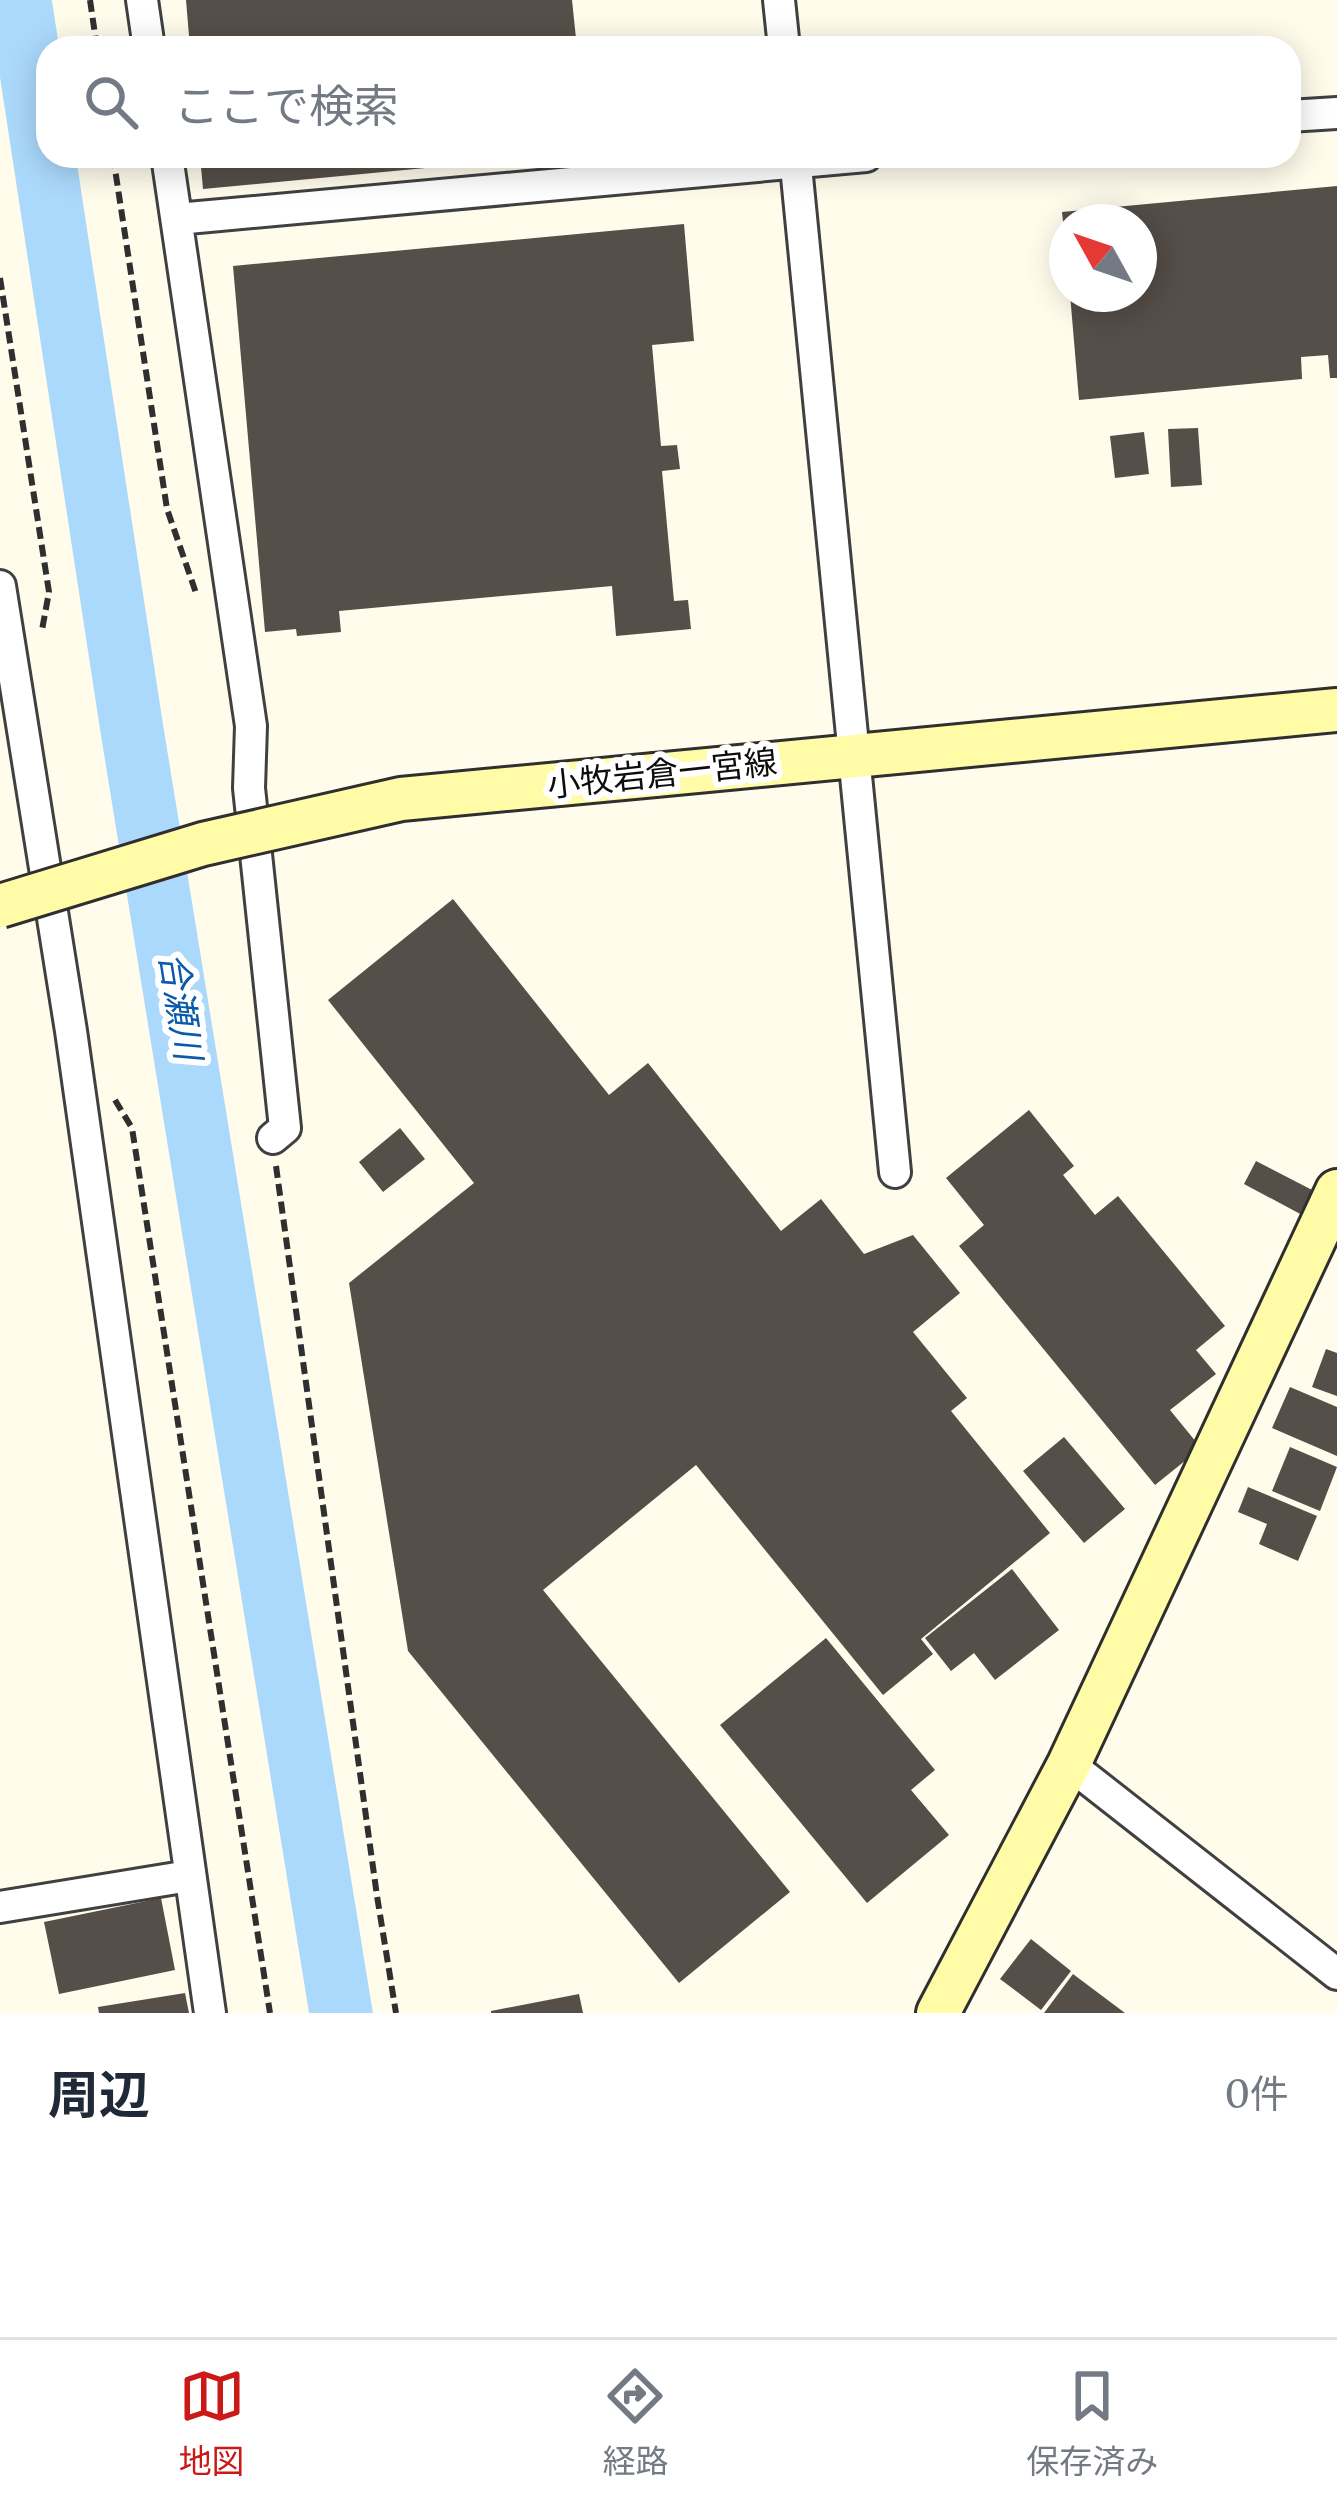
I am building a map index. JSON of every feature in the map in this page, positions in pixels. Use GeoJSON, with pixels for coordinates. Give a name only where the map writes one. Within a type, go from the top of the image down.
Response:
{"type":"FeatureCollection","features":[{"type":"Feature","properties":{"kind":"main road","name":"小牧岩倉一宮線"},"geometry":{"type":"LineString","coordinates":[[0,906],[202,844],[400,799],[1337,710]]}},
{"type":"Feature","properties":{"kind":"main road"},"geometry":{"type":"LineString","coordinates":[[938,2013],[1069,1764],[1337,1191]]}},
{"type":"Feature","properties":{"kind":"street"},"geometry":{"type":"LineString","coordinates":[[142,0],[147,36]]}},
{"type":"Feature","properties":{"kind":"street"},"geometry":{"type":"LineString","coordinates":[[779,0],[783,36]]}},
{"type":"Feature","properties":{"kind":"street"},"geometry":{"type":"LineString","coordinates":[[1301,115],[1337,113]]}},
{"type":"Feature","properties":{"kind":"street"},"geometry":{"type":"LineString","coordinates":[[169,168],[250,726],[249,788],[285,1128],[273,1138]]}},
{"type":"Feature","properties":{"kind":"street"},"geometry":{"type":"LineString","coordinates":[[177,219],[703,168]]}},
{"type":"Feature","properties":{"kind":"street"},"geometry":{"type":"LineString","coordinates":[[797,168],[895,1172]]}},
{"type":"Feature","properties":{"kind":"street"},"geometry":{"type":"LineString","coordinates":[[0,586],[71,1031],[210,2013]]}},
{"type":"Feature","properties":{"kind":"street"},"geometry":{"type":"LineString","coordinates":[[1069,1764],[1337,1974]]}},
{"type":"Feature","properties":{"kind":"street"},"geometry":{"type":"LineString","coordinates":[[0,1906],[189,1876]]}},
{"type":"Feature","properties":{"kind":"path"},"geometry":{"type":"LineString","coordinates":[[90,0],[95,36]]}},
{"type":"Feature","properties":{"kind":"path"},"geometry":{"type":"LineString","coordinates":[[115,168],[167,508],[202,612]]}},
{"type":"Feature","properties":{"kind":"path"},"geometry":{"type":"LineString","coordinates":[[0,278],[49,592],[41,638]]}},
{"type":"Feature","properties":{"kind":"path"},"geometry":{"type":"LineString","coordinates":[[108,1089],[132,1128],[270,2013]]}},
{"type":"Feature","properties":{"kind":"path"},"geometry":{"type":"LineString","coordinates":[[273,1138],[396,2013]]}},
{"type":"Feature","properties":{"kind":"building"},"geometry":{"type":"Polygon","coordinates":[[[186,0],[572,0],[576,36],[189,36],[186,0]]]}},
{"type":"Feature","properties":{"kind":"building"},"geometry":{"type":"Polygon","coordinates":[[[201,168],[425,168],[203,189],[201,168]]]}},
{"type":"Feature","properties":{"kind":"building"},"geometry":{"type":"Polygon","coordinates":[[[1337,186],[1337,378],[1330,378],[1328,355],[1301,357],[1302,379],[1079,400],[1072,312],[1157,312],[1157,204],[1147,204],[1337,186]]]}},
{"type":"Feature","properties":{"kind":"building"},"geometry":{"type":"Polygon","coordinates":[[[684,224],[694,341],[652,345],[661,446],[677,445],[680,469],[662,471],[674,601],[688,600],[691,629],[616,636],[612,586],[339,611],[341,632],[297,636],[296,629],[265,632],[233,266],[684,224]]]}},
{"type":"Feature","properties":{"kind":"building"},"geometry":{"type":"Polygon","coordinates":[[[1198,428],[1202,485],[1171,487],[1168,429],[1198,428]]]}},
{"type":"Feature","properties":{"kind":"building"},"geometry":{"type":"Polygon","coordinates":[[[1144,432],[1149,474],[1115,478],[1110,436],[1144,432]]]}},
{"type":"Feature","properties":{"kind":"building"},"geometry":{"type":"Polygon","coordinates":[[[453,899],[609,1095],[648,1063],[781,1231],[821,1199],[864,1254],[913,1235],[960,1293],[913,1332],[967,1398],[951,1411],[1050,1533],[921,1639],[933,1654],[883,1695],[696,1465],[543,1590],[790,1892],[679,1983],[408,1651],[349,1283],[474,1183],[328,1000],[453,899]]]}},
{"type":"Feature","properties":{"kind":"building"},"geometry":{"type":"Polygon","coordinates":[[[1029,1110],[1074,1166],[1063,1175],[1095,1215],[1118,1196],[1225,1326],[1196,1350],[1216,1374],[1170,1410],[1201,1448],[1155,1485],[959,1246],[984,1225],[946,1178],[1029,1110]]]}},
{"type":"Feature","properties":{"kind":"building"},"geometry":{"type":"Polygon","coordinates":[[[400,1128],[425,1159],[383,1192],[359,1162],[400,1128]]]}},
{"type":"Feature","properties":{"kind":"building"},"geometry":{"type":"Polygon","coordinates":[[[1256,1161],[1316,1192],[1304,1216],[1244,1184],[1256,1161]]]}},
{"type":"Feature","properties":{"kind":"building"},"geometry":{"type":"Polygon","coordinates":[[[1326,1349],[1337,1353],[1337,1396],[1312,1387],[1326,1349]]]}},
{"type":"Feature","properties":{"kind":"building"},"geometry":{"type":"Polygon","coordinates":[[[1290,1387],[1337,1407],[1337,1456],[1272,1428],[1290,1387]]]}},
{"type":"Feature","properties":{"kind":"building"},"geometry":{"type":"Polygon","coordinates":[[[1064,1437],[1125,1509],[1084,1543],[1023,1471],[1064,1437]]]}},
{"type":"Feature","properties":{"kind":"building"},"geometry":{"type":"Polygon","coordinates":[[[1290,1447],[1337,1467],[1320,1511],[1272,1491],[1290,1447]]]}},
{"type":"Feature","properties":{"kind":"building"},"geometry":{"type":"Polygon","coordinates":[[[1248,1487],[1317,1516],[1298,1561],[1259,1544],[1267,1524],[1238,1512],[1248,1487]]]}},
{"type":"Feature","properties":{"kind":"building"},"geometry":{"type":"Polygon","coordinates":[[[1012,1569],[1059,1630],[995,1680],[974,1653],[951,1671],[925,1638],[1012,1569]]]}},
{"type":"Feature","properties":{"kind":"building"},"geometry":{"type":"Polygon","coordinates":[[[826,1638],[935,1770],[911,1790],[949,1835],[867,1903],[720,1725],[826,1638]]]}},
{"type":"Feature","properties":{"kind":"building"},"geometry":{"type":"Polygon","coordinates":[[[161,1898],[175,1970],[59,1994],[44,1922],[161,1898]]]}},
{"type":"Feature","properties":{"kind":"building"},"geometry":{"type":"Polygon","coordinates":[[[1031,1939],[1071,1971],[1041,2010],[1000,1979],[1031,1939]]]}},
{"type":"Feature","properties":{"kind":"building"},"geometry":{"type":"Polygon","coordinates":[[[1073,1974],[1125,2013],[1044,2013],[1073,1974]]]}},
{"type":"Feature","properties":{"kind":"building"},"geometry":{"type":"Polygon","coordinates":[[[185,1993],[189,2013],[99,2013],[98,2007],[185,1993]]]}},
{"type":"Feature","properties":{"kind":"building"},"geometry":{"type":"Polygon","coordinates":[[[579,1994],[583,2013],[491,2013],[491,2011],[579,1994]]]}},
{"type":"Feature","properties":{"kind":"waterway","name":"合瀬川"},"geometry":{"type":"LineString","coordinates":[[20,0],[36,104]]}},
{"type":"Feature","properties":{"kind":"waterway","name":"合瀬川"},"geometry":{"type":"LineString","coordinates":[[46,168],[132,730],[341,2013]]}}]}
